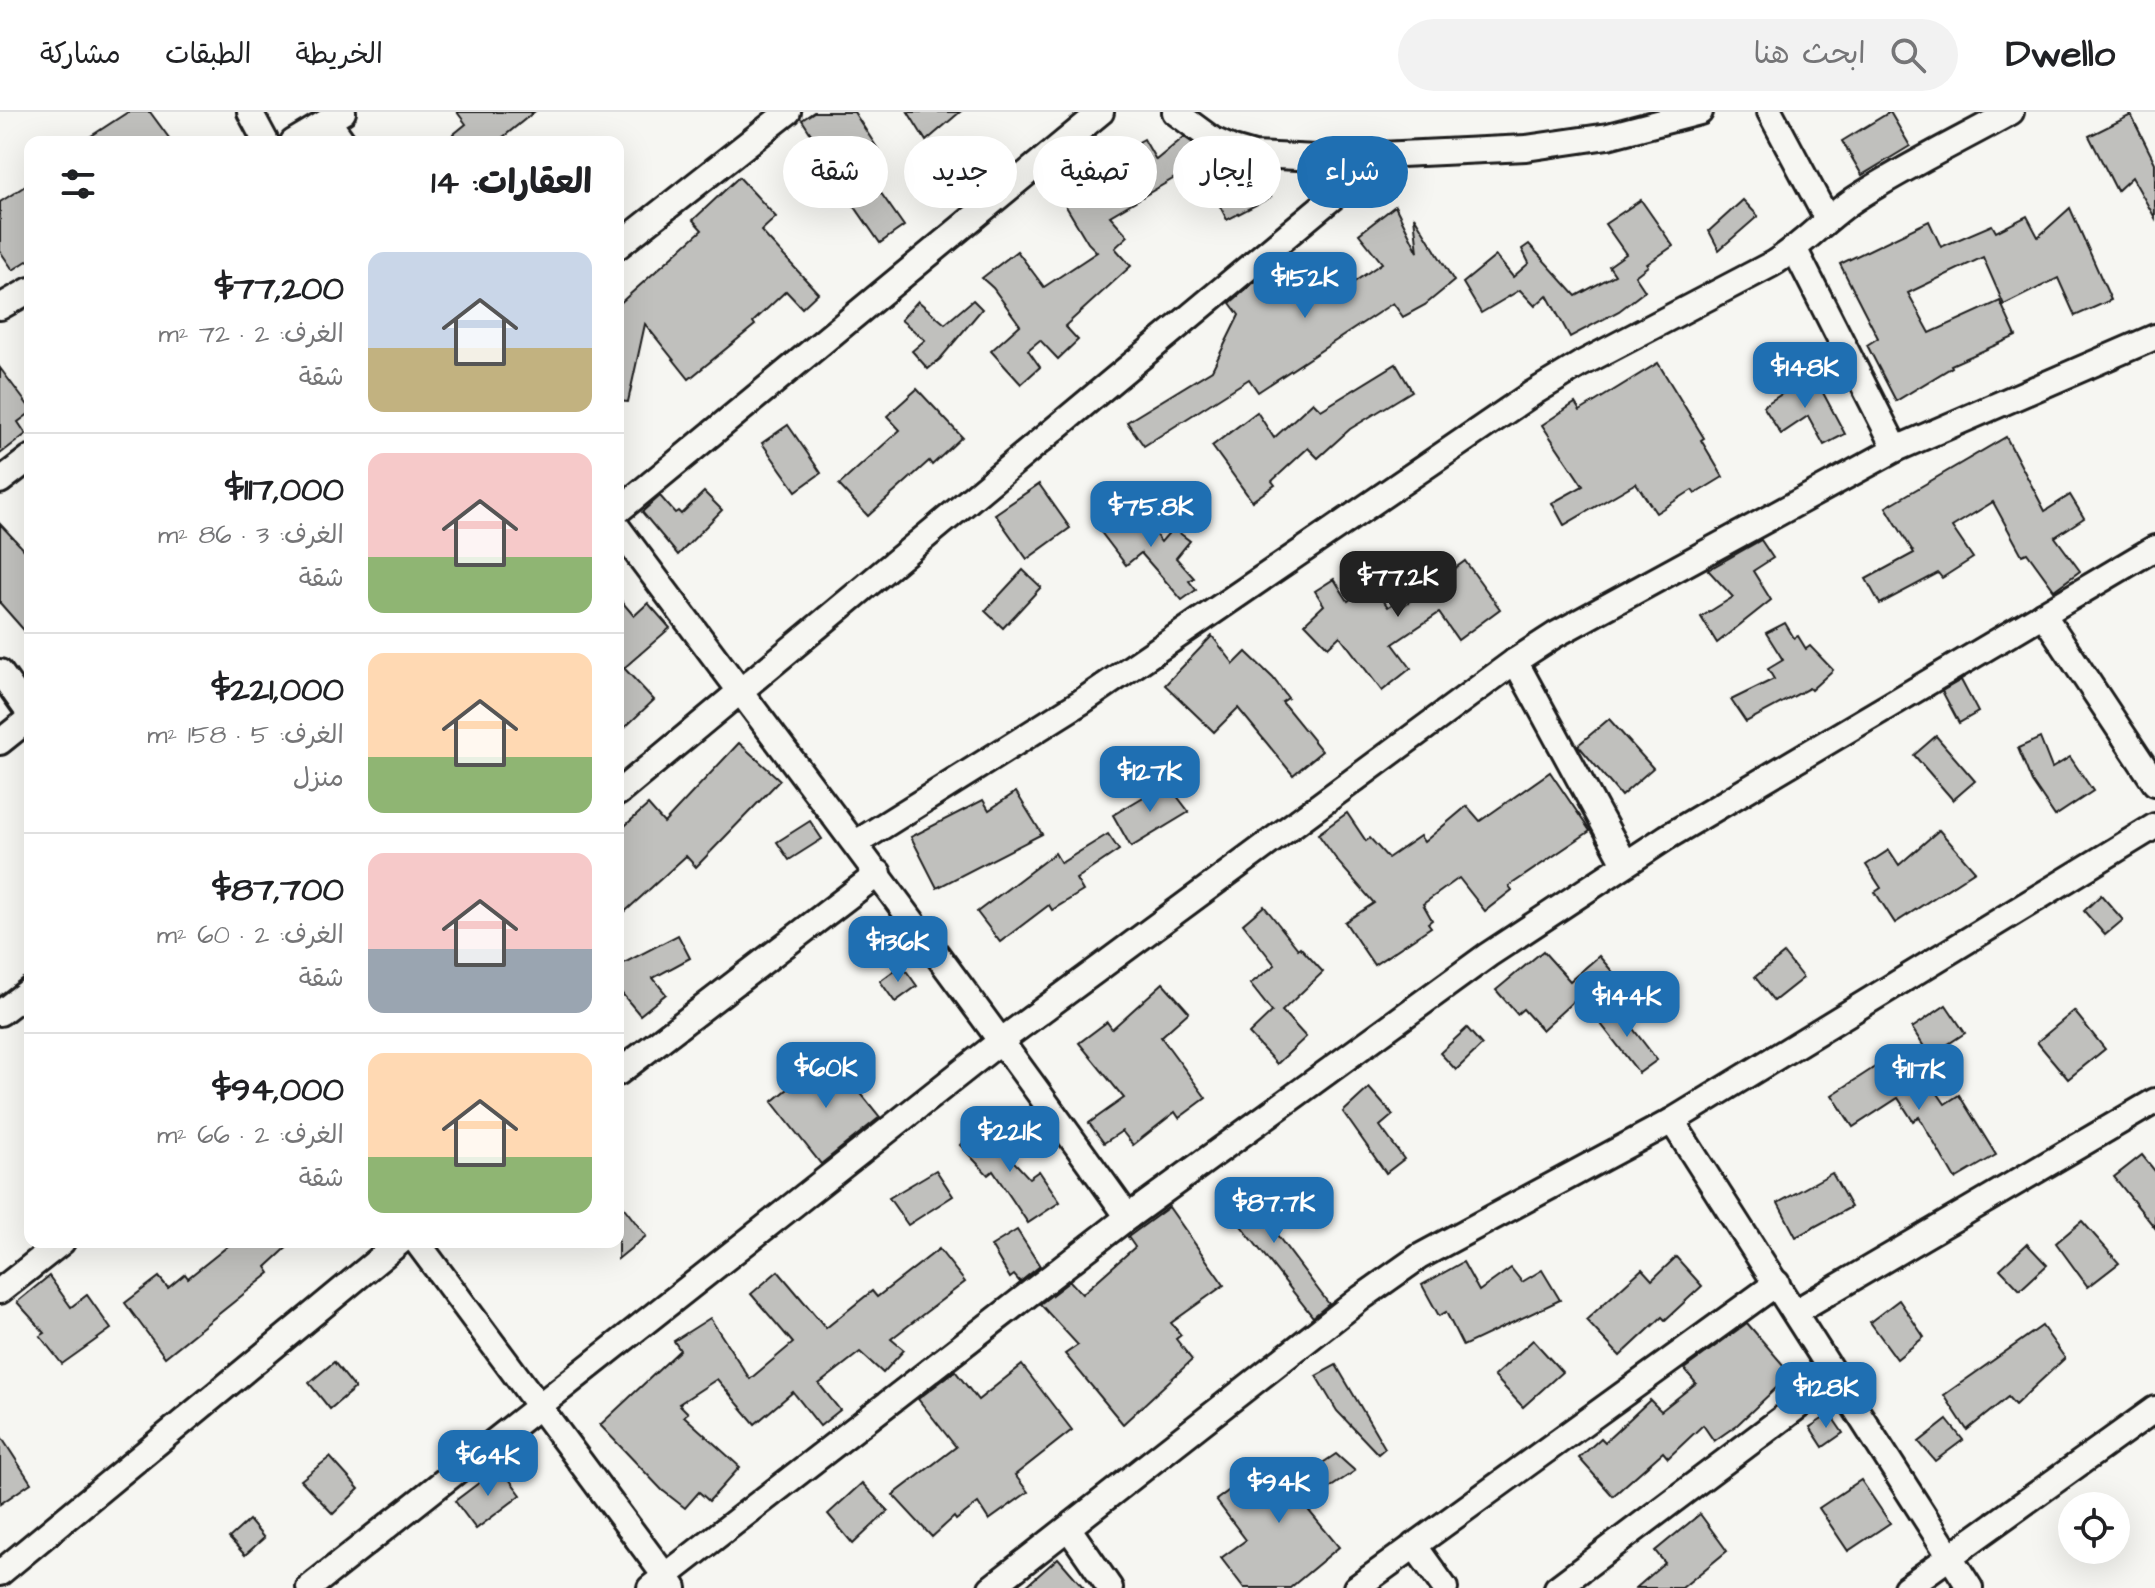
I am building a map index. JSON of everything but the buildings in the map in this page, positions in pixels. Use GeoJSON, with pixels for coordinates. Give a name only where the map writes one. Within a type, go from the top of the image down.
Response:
{"type":"FeatureCollection","features":[{"type":"Feature","properties":{"kind":"street"},"geometry":{"type":"LineString","coordinates":[[250,112],[263,136]]}},
{"type":"Feature","properties":{"kind":"street"},"geometry":{"type":"LineString","coordinates":[[624,241],[788,112]]}},
{"type":"Feature","properties":{"kind":"street"},"geometry":{"type":"LineString","coordinates":[[624,506],[1101,112]]}},
{"type":"Feature","properties":{"kind":"street"},"geometry":{"type":"LineString","coordinates":[[1175,112],[1213,140],[1254,155],[1297,157]]}},
{"type":"Feature","properties":{"kind":"street"},"geometry":{"type":"LineString","coordinates":[[1408,155],[1526,148],[1608,136],[1700,112]]}},
{"type":"Feature","properties":{"kind":"street"},"geometry":{"type":"LineString","coordinates":[[1770,112],[1827,219]]}},
{"type":"Feature","properties":{"kind":"street"},"geometry":{"type":"LineString","coordinates":[[856,843],[1081,702],[1533,393],[1581,364],[1748,278],[1795,250],[1827,219],[1883,182],[2011,112]]}},
{"type":"Feature","properties":{"kind":"street"},"geometry":{"type":"LineString","coordinates":[[303,136],[336,116],[341,136]]}},
{"type":"Feature","properties":{"kind":"street"},"geometry":{"type":"LineString","coordinates":[[624,788],[1320,208]]}},
{"type":"Feature","properties":{"kind":"street"},"geometry":{"type":"LineString","coordinates":[[1795,250],[1896,449]]}},
{"type":"Feature","properties":{"kind":"street"},"geometry":{"type":"LineString","coordinates":[[0,307],[24,293]]}},
{"type":"Feature","properties":{"kind":"street"},"geometry":{"type":"LineString","coordinates":[[309,1588],[1002,1040],[1515,661],[1555,635],[1896,449],[2155,337]]}},
{"type":"Feature","properties":{"kind":"street"},"geometry":{"type":"LineString","coordinates":[[0,481],[24,463]]}},
{"type":"Feature","properties":{"kind":"street"},"geometry":{"type":"LineString","coordinates":[[624,536],[879,873],[1128,1217]]}},
{"type":"Feature","properties":{"kind":"street"},"geometry":{"type":"LineString","coordinates":[[422,1248],[540,1405],[663,1584],[1128,1217],[1488,955],[1625,863],[2155,548]]}},
{"type":"Feature","properties":{"kind":"street"},"geometry":{"type":"LineString","coordinates":[[2043,614],[2155,783]]}},
{"type":"Feature","properties":{"kind":"street"},"geometry":{"type":"LineString","coordinates":[[1515,661],[1625,863]]}},
{"type":"Feature","properties":{"kind":"street"},"geometry":{"type":"LineString","coordinates":[[0,672],[24,707]]}},
{"type":"Feature","properties":{"kind":"street"},"geometry":{"type":"LineString","coordinates":[[0,742],[24,721]]}},
{"type":"Feature","properties":{"kind":"street"},"geometry":{"type":"LineString","coordinates":[[991,1588],[1408,1264],[1672,1121],[2155,826]]}},
{"type":"Feature","properties":{"kind":"street"},"geometry":{"type":"LineString","coordinates":[[624,1068],[879,873]]}},
{"type":"Feature","properties":{"kind":"street"},"geometry":{"type":"LineString","coordinates":[[0,1013],[24,995]]}},
{"type":"Feature","properties":{"kind":"street"},"geometry":{"type":"LineString","coordinates":[[1795,1312],[2155,1101]]}},
{"type":"Feature","properties":{"kind":"street"},"geometry":{"type":"LineString","coordinates":[[1672,1121],[1970,1588]]}},
{"type":"Feature","properties":{"kind":"street"},"geometry":{"type":"LineString","coordinates":[[0,1291],[54,1248]]}},
{"type":"Feature","properties":{"kind":"street"},"geometry":{"type":"LineString","coordinates":[[0,1573],[393,1248]]}},
{"type":"Feature","properties":{"kind":"street"},"geometry":{"type":"LineString","coordinates":[[1356,1588],[1777,1283]]}},
{"type":"Feature","properties":{"kind":"street"},"geometry":{"type":"LineString","coordinates":[[1557,1588],[1837,1377]]}},
{"type":"Feature","properties":{"kind":"street"},"geometry":{"type":"LineString","coordinates":[[1906,1588],[2155,1409]]}},
{"type":"Feature","properties":{"kind":"street"},"geometry":{"type":"LineString","coordinates":[[1069,1529],[1110,1588]]}},
{"type":"Feature","properties":{"kind":"street"},"geometry":{"type":"LineString","coordinates":[[1414,1545],[1445,1588]]}}]}
